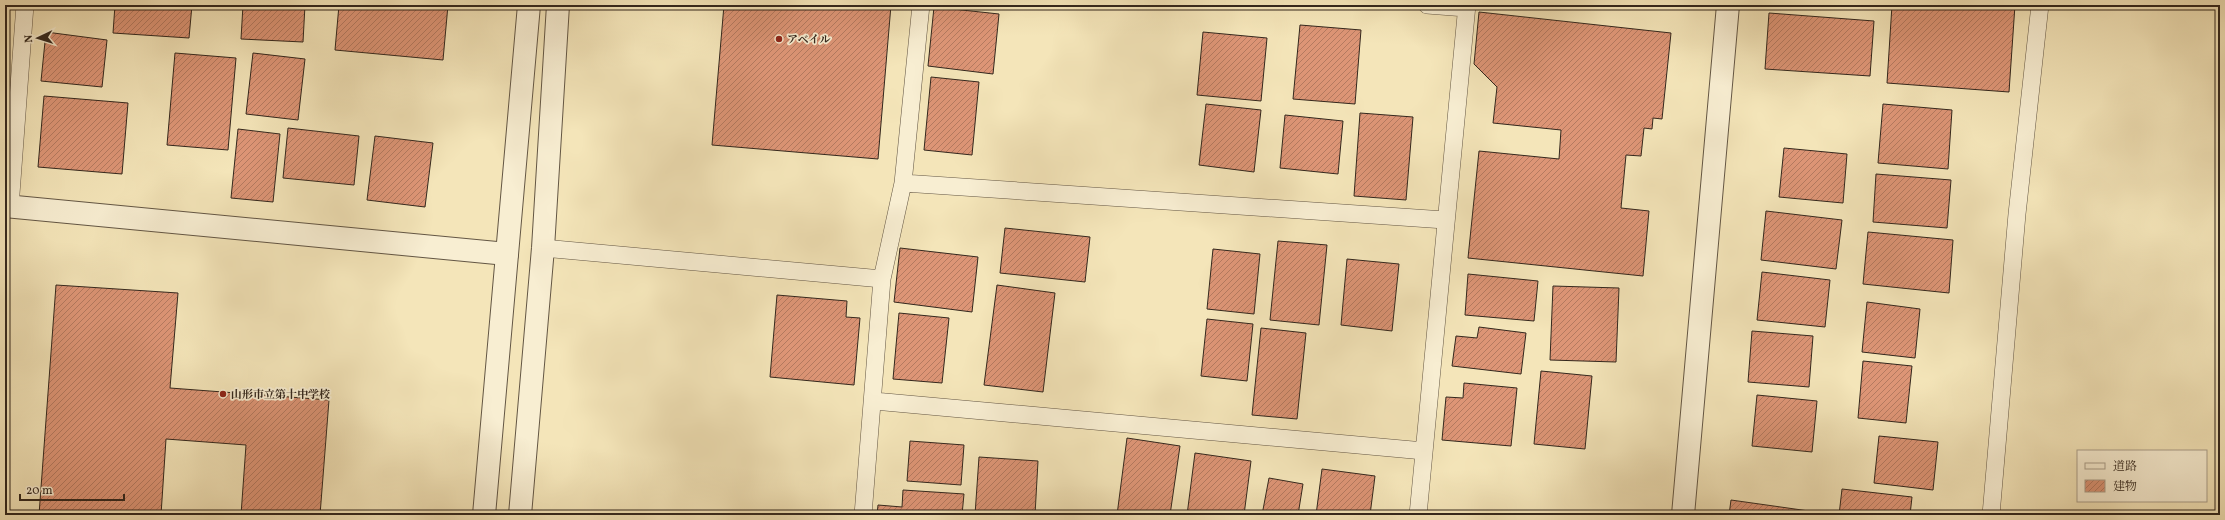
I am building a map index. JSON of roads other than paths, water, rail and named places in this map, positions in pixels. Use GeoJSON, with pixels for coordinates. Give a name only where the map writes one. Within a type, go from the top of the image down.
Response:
{"type":"FeatureCollection","features":[{"type":"Feature","properties":{"kind":"street"},"geometry":{"type":"LineString","coordinates":[[484,515],[529,5]]}},
{"type":"Feature","properties":{"kind":"street"},"geometry":{"type":"LineString","coordinates":[[520,515],[543,248],[558,5]]}},
{"type":"Feature","properties":{"kind":"street"},"geometry":{"type":"LineString","coordinates":[[1683,515],[1728,5]]}},
{"type":"Feature","properties":{"kind":"street"},"geometry":{"type":"LineString","coordinates":[[7,206],[507,254]]}},
{"type":"Feature","properties":{"kind":"lane"},"geometry":{"type":"LineString","coordinates":[[7,206],[25,5]]}},
{"type":"Feature","properties":{"kind":"lane"},"geometry":{"type":"LineString","coordinates":[[863,515],[874,402],[882,279],[903,184],[921,5]]}},
{"type":"Feature","properties":{"kind":"lane"},"geometry":{"type":"LineString","coordinates":[[1418,515],[1466,6],[1426,5]]}},
{"type":"Feature","properties":{"kind":"lane"},"geometry":{"type":"LineString","coordinates":[[1991,515],[2017,214],[2040,5]]}},
{"type":"Feature","properties":{"kind":"lane"},"geometry":{"type":"LineString","coordinates":[[903,184],[1445,220]]}},
{"type":"Feature","properties":{"kind":"lane"},"geometry":{"type":"LineString","coordinates":[[543,248],[882,279]]}},
{"type":"Feature","properties":{"kind":"lane"},"geometry":{"type":"LineString","coordinates":[[874,402],[1424,451]]}},
{"type":"Feature","properties":{"kind":"place","name":"アベイル"},"geometry":{"type":"Point","coordinates":[779,39]}},
{"type":"Feature","properties":{"kind":"place","name":"山形市立第十中学校"},"geometry":{"type":"Point","coordinates":[223,394]}}]}
